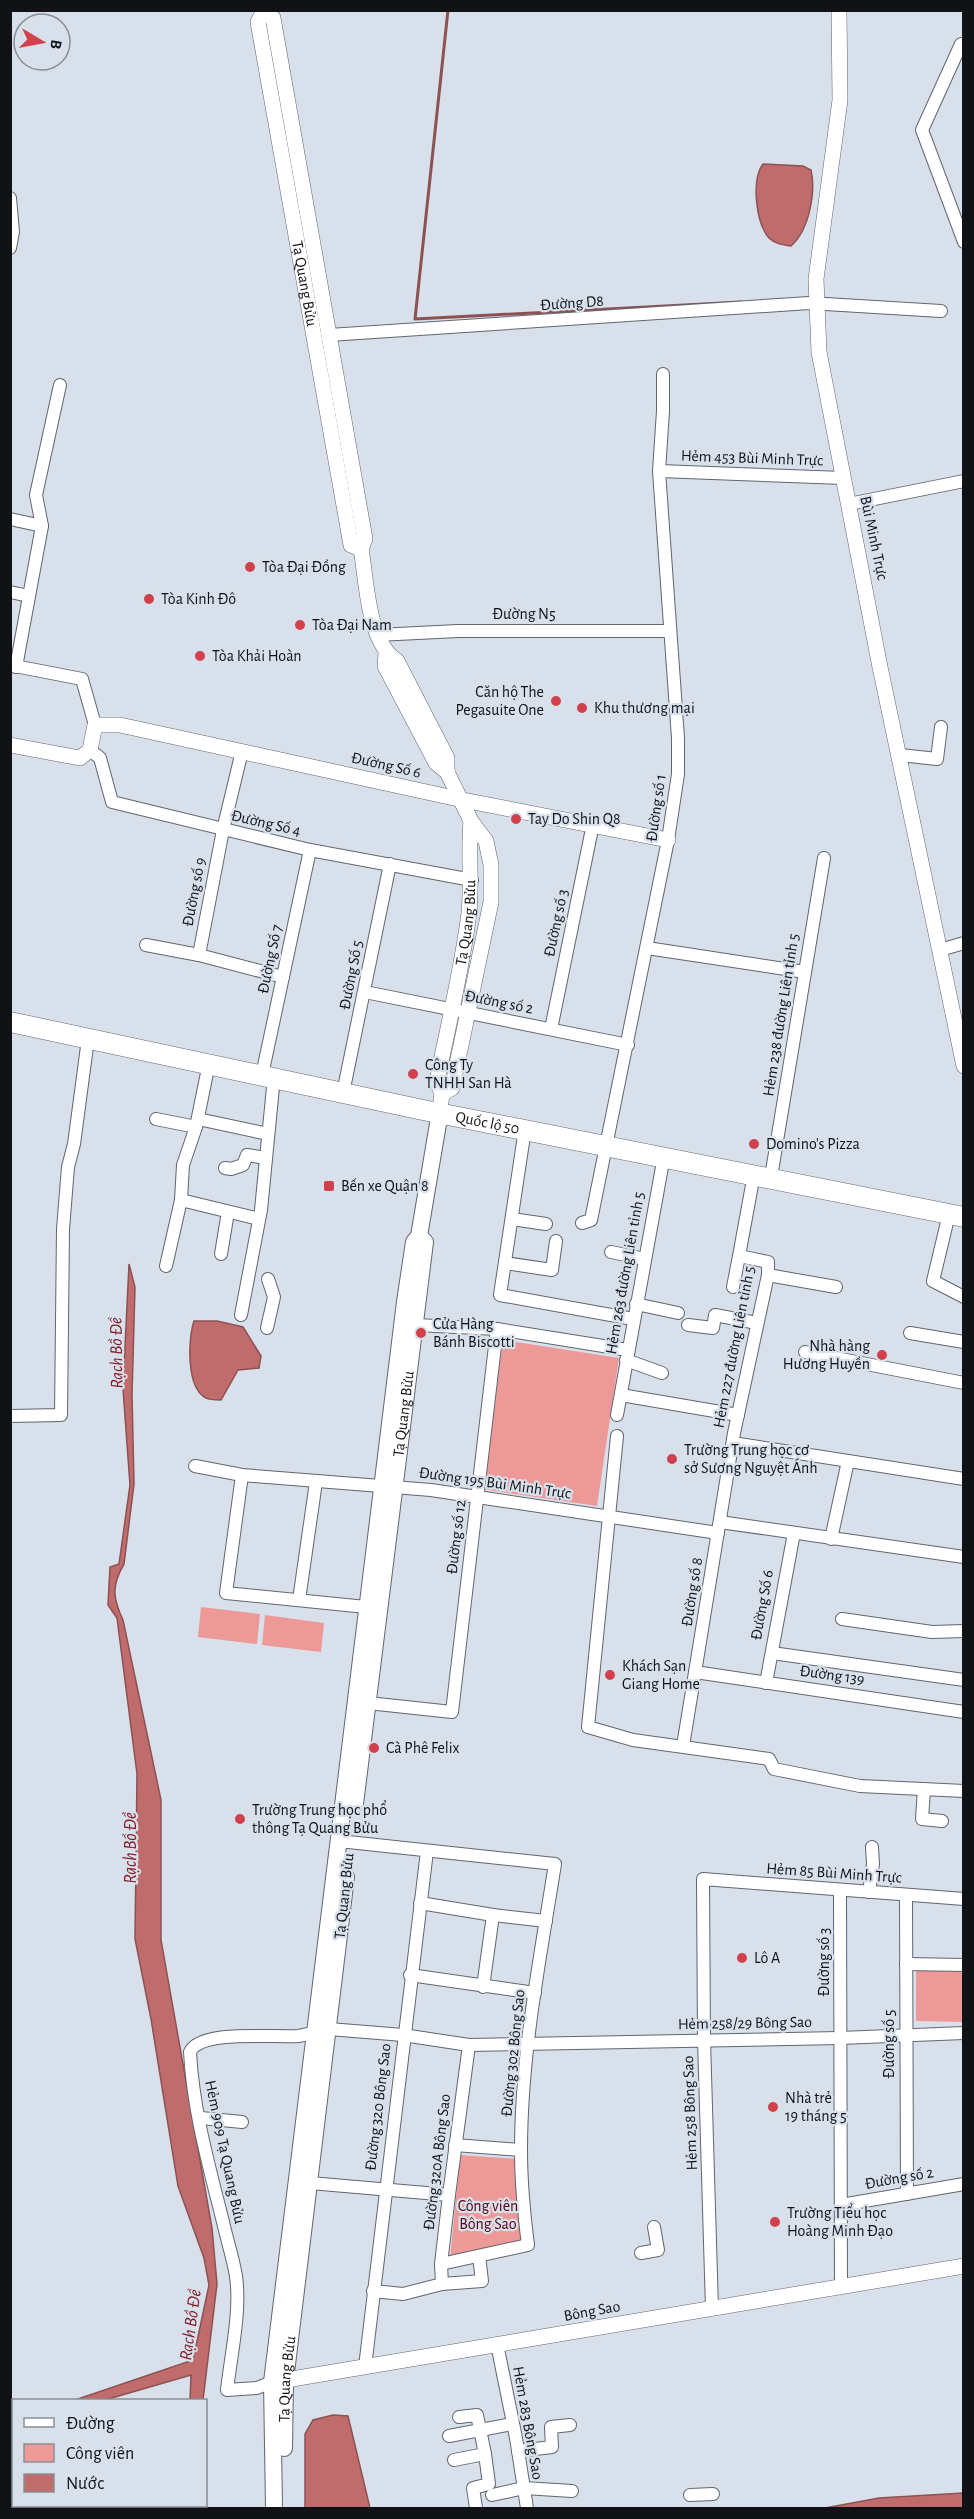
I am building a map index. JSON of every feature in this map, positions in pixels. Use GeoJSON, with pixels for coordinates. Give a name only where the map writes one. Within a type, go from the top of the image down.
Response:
{"type":"FeatureCollection","features":[{"type":"Feature","properties":{"kind":"main road","name":"Quốc lộ 50"},"geometry":{"type":"LineString","coordinates":[[10,1022],[343,1093],[441,1103],[525,1129],[956,1215]]}},
{"type":"Feature","properties":{"kind":"main road","name":"Tạ Quang Bửu"},"geometry":{"type":"LineString","coordinates":[[345,1842],[368,1703],[390,1486],[405,1302],[414,1242],[419,1236],[441,1103]]}},
{"type":"Feature","properties":{"kind":"main road","name":"Tạ Quang Bửu"},"geometry":{"type":"LineString","coordinates":[[278,2488],[279,2382],[345,1842],[366,1607],[390,1486],[416,1325],[426,1242],[419,1236]]}},
{"type":"Feature","properties":{"kind":"main road","name":"Tạ Quang Bửu"},"geometry":{"type":"LineString","coordinates":[[279,2382],[310,2183],[323,2030]]}},
{"type":"Feature","properties":{"kind":"main road"},"geometry":{"type":"LineString","coordinates":[[274,2508],[278,2488]]}},
{"type":"Feature","properties":{"kind":"main road"},"geometry":{"type":"LineString","coordinates":[[278,2488],[284,2508]]}},
{"type":"Feature","properties":{"kind":"street","name":"Bùi Minh Trực"},"geometry":{"type":"LineString","coordinates":[[839,10],[840,100],[816,279],[819,352],[963,1058]]}},
{"type":"Feature","properties":{"kind":"street","name":"Tạ Quang Bửu"},"geometry":{"type":"LineString","coordinates":[[264,11],[273,18],[351,545],[360,549]]}},
{"type":"Feature","properties":{"kind":"street"},"geometry":{"type":"LineString","coordinates":[[961,44],[922,130],[963,242]]}},
{"type":"Feature","properties":{"kind":"street"},"geometry":{"type":"LineString","coordinates":[[10,198],[13,232],[10,248]]}},
{"type":"Feature","properties":{"kind":"street","name":"Tạ Quang Bửu"},"geometry":{"type":"LineString","coordinates":[[313,287],[329,335],[366,539],[360,549],[377,635],[386,654],[385,666],[436,763],[447,772],[471,821],[486,842],[491,865],[491,902],[452,1088],[441,1103]]}},
{"type":"Feature","properties":{"kind":"street","name":"Đường D8"},"geometry":{"type":"LineString","coordinates":[[329,335],[818,303],[941,311]]}},
{"type":"Feature","properties":{"kind":"street","name":"Đường số 1"},"geometry":{"type":"LineString","coordinates":[[582,1223],[591,1220],[647,948],[678,774],[678,738],[659,471],[663,374]]}},
{"type":"Feature","properties":{"kind":"street"},"geometry":{"type":"LineString","coordinates":[[10,746],[80,758],[90,750],[95,725],[82,679],[13,666],[42,526],[36,495],[60,385]]}},
{"type":"Feature","properties":{"kind":"street","name":"Hẻm 453 Bùi Minh Trực"},"geometry":{"type":"LineString","coordinates":[[659,471],[843,478]]}},
{"type":"Feature","properties":{"kind":"street"},"geometry":{"type":"LineString","coordinates":[[849,504],[963,481]]}},
{"type":"Feature","properties":{"kind":"street"},"geometry":{"type":"LineString","coordinates":[[10,519],[42,526]]}},
{"type":"Feature","properties":{"kind":"street"},"geometry":{"type":"LineString","coordinates":[[10,592],[29,596]]}},
{"type":"Feature","properties":{"kind":"street","name":"Đường N5"},"geometry":{"type":"LineString","coordinates":[[377,635],[458,631],[670,631]]}},
{"type":"Feature","properties":{"kind":"street","name":"Đường Số 6"},"geometry":{"type":"LineString","coordinates":[[95,725],[120,725],[463,801],[668,840]]}},
{"type":"Feature","properties":{"kind":"street"},"geometry":{"type":"LineString","coordinates":[[900,755],[937,759],[941,727]]}},
{"type":"Feature","properties":{"kind":"street","name":"Đường Số 4"},"geometry":{"type":"LineString","coordinates":[[90,750],[100,758],[112,802],[310,850],[472,880]]}},
{"type":"Feature","properties":{"kind":"street","name":"Đường số 9"},"geometry":{"type":"LineString","coordinates":[[199,955],[223,830],[242,751]]}},
{"type":"Feature","properties":{"kind":"street","name":"Tạ Quang Bửu"},"geometry":{"type":"LineString","coordinates":[[441,1103],[437,1081],[468,916],[472,880],[468,848],[471,821]]}},
{"type":"Feature","properties":{"kind":"street","name":"Đường số 3"},"geometry":{"type":"LineString","coordinates":[[551,1029],[593,824]]}},
{"type":"Feature","properties":{"kind":"street","name":"Đường Số 7"},"geometry":{"type":"LineString","coordinates":[[241,1315],[259,1220],[268,1134],[268,1076],[283,977],[310,850]]}},
{"type":"Feature","properties":{"kind":"street","name":"Hẻm 238 đường Liên tỉnh 5"},"geometry":{"type":"LineString","coordinates":[[763,1176],[805,972],[824,858]]}},
{"type":"Feature","properties":{"kind":"street","name":"Đường Số 5"},"geometry":{"type":"LineString","coordinates":[[343,1093],[390,864]]}},
{"type":"Feature","properties":{"kind":"street"},"geometry":{"type":"LineString","coordinates":[[940,950],[963,943]]}},
{"type":"Feature","properties":{"kind":"street"},"geometry":{"type":"LineString","coordinates":[[146,945],[199,955],[283,977]]}},
{"type":"Feature","properties":{"kind":"street"},"geometry":{"type":"LineString","coordinates":[[647,948],[805,972]]}},
{"type":"Feature","properties":{"kind":"street","name":"Đường số 2"},"geometry":{"type":"LineString","coordinates":[[364,992],[628,1045]]}},
{"type":"Feature","properties":{"kind":"street"},"geometry":{"type":"LineString","coordinates":[[10,1416],[61,1415],[63,1229],[68,1167],[74,1144],[88,1039]]}},
{"type":"Feature","properties":{"kind":"street"},"geometry":{"type":"LineString","coordinates":[[166,1266],[181,1200],[183,1165],[197,1123],[209,1063]]}},
{"type":"Feature","properties":{"kind":"street"},"geometry":{"type":"LineString","coordinates":[[156,1119],[268,1134]]}},
{"type":"Feature","properties":{"kind":"street"},"geometry":{"type":"LineString","coordinates":[[525,1129],[500,1295],[633,1319]]}},
{"type":"Feature","properties":{"kind":"street"},"geometry":{"type":"LineString","coordinates":[[225,1168],[231,1169],[243,1165],[247,1155],[266,1158]]}},
{"type":"Feature","properties":{"kind":"street","name":"Hẻm 263 đường Liên tỉnh 5"},"geometry":{"type":"LineString","coordinates":[[617,1415],[664,1156]]}},
{"type":"Feature","properties":{"kind":"street","name":"Hẻm 227 đường Liên tỉnh 5"},"geometry":{"type":"LineString","coordinates":[[733,1443],[768,1275],[768,1262],[739,1256],[763,1176]]}},
{"type":"Feature","properties":{"kind":"street"},"geometry":{"type":"LineString","coordinates":[[181,1200],[259,1220]]}},
{"type":"Feature","properties":{"kind":"street"},"geometry":{"type":"LineString","coordinates":[[221,1254],[228,1212]]}},
{"type":"Feature","properties":{"kind":"street"},"geometry":{"type":"LineString","coordinates":[[956,1215],[933,1281],[963,1297]]}},
{"type":"Feature","properties":{"kind":"street"},"geometry":{"type":"LineString","coordinates":[[512,1219],[546,1224]]}},
{"type":"Feature","properties":{"kind":"street"},"geometry":{"type":"LineString","coordinates":[[505,1263],[552,1270],[556,1241]]}},
{"type":"Feature","properties":{"kind":"street"},"geometry":{"type":"LineString","coordinates":[[611,1252],[645,1259]]}},
{"type":"Feature","properties":{"kind":"street"},"geometry":{"type":"LineString","coordinates":[[733,1287],[739,1256]]}},
{"type":"Feature","properties":{"kind":"street"},"geometry":{"type":"LineString","coordinates":[[768,1275],[836,1287]]}},
{"type":"Feature","properties":{"kind":"street"},"geometry":{"type":"LineString","coordinates":[[267,1328],[274,1297],[268,1279]]}},
{"type":"Feature","properties":{"kind":"street"},"geometry":{"type":"LineString","coordinates":[[636,1304],[678,1313]]}},
{"type":"Feature","properties":{"kind":"street"},"geometry":{"type":"LineString","coordinates":[[688,1325],[713,1328],[715,1315],[758,1323]]}},
{"type":"Feature","properties":{"kind":"street"},"geometry":{"type":"LineString","coordinates":[[416,1325],[497,1329],[627,1355],[662,1373]]}},
{"type":"Feature","properties":{"kind":"street","name":"Đường số 12"},"geometry":{"type":"LineString","coordinates":[[368,1703],[452,1712],[497,1329]]}},
{"type":"Feature","properties":{"kind":"street"},"geometry":{"type":"LineString","coordinates":[[910,1333],[963,1342]]}},
{"type":"Feature","properties":{"kind":"street"},"geometry":{"type":"LineString","coordinates":[[805,1352],[963,1383]]}},
{"type":"Feature","properties":{"kind":"street"},"geometry":{"type":"LineString","coordinates":[[621,1395],[738,1415]]}},
{"type":"Feature","properties":{"kind":"street"},"geometry":{"type":"LineString","coordinates":[[617,1436],[588,1727],[633,1740],[769,1759],[774,1769],[860,1786],[963,1791]]}},
{"type":"Feature","properties":{"kind":"street"},"geometry":{"type":"LineString","coordinates":[[733,1443],[963,1479]]}},
{"type":"Feature","properties":{"kind":"street","name":"Đường số 8"},"geometry":{"type":"LineString","coordinates":[[683,1746],[733,1443]]}},
{"type":"Feature","properties":{"kind":"street"},"geometry":{"type":"LineString","coordinates":[[831,1539],[848,1461]]}},
{"type":"Feature","properties":{"kind":"street","name":"Đường 195 Bùi Minh Trực"},"geometry":{"type":"LineString","coordinates":[[195,1466],[242,1475],[390,1486],[477,1496],[608,1516],[794,1533],[963,1557]]}},
{"type":"Feature","properties":{"kind":"street"},"geometry":{"type":"LineString","coordinates":[[242,1475],[226,1593],[366,1607]]}},
{"type":"Feature","properties":{"kind":"street"},"geometry":{"type":"LineString","coordinates":[[299,1600],[316,1482]]}},
{"type":"Feature","properties":{"kind":"street","name":"Đường Số 6"},"geometry":{"type":"LineString","coordinates":[[766,1683],[794,1533]]}},
{"type":"Feature","properties":{"kind":"street"},"geometry":{"type":"LineString","coordinates":[[842,1619],[932,1632],[963,1631]]}},
{"type":"Feature","properties":{"kind":"street"},"geometry":{"type":"LineString","coordinates":[[772,1653],[963,1680]]}},
{"type":"Feature","properties":{"kind":"street","name":"Đường 139"},"geometry":{"type":"LineString","coordinates":[[695,1672],[963,1712]]}},
{"type":"Feature","properties":{"kind":"street"},"geometry":{"type":"LineString","coordinates":[[924,1789],[922,1819],[942,1821]]}},
{"type":"Feature","properties":{"kind":"street"},"geometry":{"type":"LineString","coordinates":[[345,1842],[427,1851]]}},
{"type":"Feature","properties":{"kind":"street"},"geometry":{"type":"LineString","coordinates":[[869,1892],[873,1864],[872,1848]]}},
{"type":"Feature","properties":{"kind":"street","name":"Đường 302 Bông Sao"},"geometry":{"type":"LineString","coordinates":[[427,1851],[555,1864],[528,2046],[521,2150],[528,2245],[479,2256]]}},
{"type":"Feature","properties":{"kind":"street","name":"Đường 320 Bông Sao"},"geometry":{"type":"LineString","coordinates":[[365,2367],[403,2035],[427,1851]]}},
{"type":"Feature","properties":{"kind":"street","name":"Hẻm 85 Bùi Minh Trực"},"geometry":{"type":"LineString","coordinates":[[703,1879],[963,1899]]}},
{"type":"Feature","properties":{"kind":"street","name":"Hẻm 258 Bông Sao"},"geometry":{"type":"LineString","coordinates":[[703,1879],[704,2040],[712,2309]]}},
{"type":"Feature","properties":{"kind":"street","name":"Đường số 3"},"geometry":{"type":"LineString","coordinates":[[840,1890],[841,2286]]}},
{"type":"Feature","properties":{"kind":"street","name":"Đường số 5"},"geometry":{"type":"LineString","coordinates":[[906,1895],[907,2194]]}},
{"type":"Feature","properties":{"kind":"street"},"geometry":{"type":"LineString","coordinates":[[420,1903],[546,1921]]}},
{"type":"Feature","properties":{"kind":"street"},"geometry":{"type":"LineString","coordinates":[[483,1987],[493,1915]]}},
{"type":"Feature","properties":{"kind":"street"},"geometry":{"type":"LineString","coordinates":[[906,1964],[963,1965]]}},
{"type":"Feature","properties":{"kind":"street"},"geometry":{"type":"LineString","coordinates":[[411,1975],[535,1994]]}},
{"type":"Feature","properties":{"kind":"street","name":"Hẻm 909 Tạ Quang Bửu"},"geometry":{"type":"LineString","coordinates":[[227,2390],[235,2315],[236,2277],[203,2142],[201,2118],[192,2090],[190,2052],[197,2043],[228,2036],[298,2036],[323,2030],[403,2035]]}},
{"type":"Feature","properties":{"kind":"street","name":"Hẻm 258/29 Bông Sao"},"geometry":{"type":"LineString","coordinates":[[403,2035],[469,2045],[528,2046],[963,2033]]}},
{"type":"Feature","properties":{"kind":"street","name":"Đường 320A Bông Sao"},"geometry":{"type":"LineString","coordinates":[[442,2284],[441,2264],[469,2045]]}},
{"type":"Feature","properties":{"kind":"street"},"geometry":{"type":"LineString","coordinates":[[201,2118],[242,2122]]}},
{"type":"Feature","properties":{"kind":"street"},"geometry":{"type":"LineString","coordinates":[[455,2145],[521,2150]]}},
{"type":"Feature","properties":{"kind":"street"},"geometry":{"type":"LineString","coordinates":[[310,2183],[449,2195]]}},
{"type":"Feature","properties":{"kind":"street","name":"Đường số 2"},"geometry":{"type":"LineString","coordinates":[[841,2205],[963,2184]]}},
{"type":"Feature","properties":{"kind":"street"},"geometry":{"type":"LineString","coordinates":[[640,2253],[658,2250],[654,2227]]}},
{"type":"Feature","properties":{"kind":"street"},"geometry":{"type":"LineString","coordinates":[[373,2291],[402,2295],[442,2284],[482,2281],[479,2256],[441,2264]]}},
{"type":"Feature","properties":{"kind":"street","name":"Bông Sao"},"geometry":{"type":"LineString","coordinates":[[227,2390],[256,2388],[497,2344],[963,2266]]}},
{"type":"Feature","properties":{"kind":"street","name":"Hẻm 283 Bông Sao"},"geometry":{"type":"LineString","coordinates":[[497,2344],[527,2508]]}},
{"type":"Feature","properties":{"kind":"street"},"geometry":{"type":"LineString","coordinates":[[459,2417],[477,2415],[480,2430],[489,2484],[473,2488],[476,2508]]}},
{"type":"Feature","properties":{"kind":"street"},"geometry":{"type":"LineString","coordinates":[[449,2436],[512,2424]]}},
{"type":"Feature","properties":{"kind":"street"},"geometry":{"type":"LineString","coordinates":[[518,2451],[552,2447],[551,2427],[570,2425]]}},
{"type":"Feature","properties":{"kind":"street"},"geometry":{"type":"LineString","coordinates":[[454,2460],[484,2454]]}},
{"type":"Feature","properties":{"kind":"street"},"geometry":{"type":"LineString","coordinates":[[492,2495],[524,2487],[572,2491]]}},
{"type":"Feature","properties":{"kind":"street"},"geometry":{"type":"LineString","coordinates":[[690,2495],[713,2494]]}},
{"type":"Feature","properties":{"kind":"green space"},"geometry":{"type":"Polygon","coordinates":[[[503,1340],[619,1358],[597,1506],[481,1489],[503,1340]]]}},
{"type":"Feature","properties":{"kind":"green space"},"geometry":{"type":"Polygon","coordinates":[[[201,1607],[260,1614],[257,1644],[198,1637],[201,1607]]]}},
{"type":"Feature","properties":{"kind":"green space"},"geometry":{"type":"Polygon","coordinates":[[[265,1615],[324,1623],[321,1652],[262,1645],[265,1615]]]}},
{"type":"Feature","properties":{"kind":"green space"},"geometry":{"type":"Polygon","coordinates":[[[916,1969],[963,1969],[963,2022],[916,2021],[916,1969]]]}},
{"type":"Feature","properties":{"kind":"green space","name":"Công viên Bông Sao"},"geometry":{"type":"Polygon","coordinates":[[[460,2155],[519,2159],[522,2244],[450,2259],[460,2155]]]}},
{"type":"Feature","properties":{"kind":"water"},"geometry":{"type":"Polygon","coordinates":[[[763,164],[803,166],[811,170],[813,189],[810,211],[802,231],[791,246],[771,240],[761,222],[756,190],[759,171],[763,164]]]}},
{"type":"Feature","properties":{"kind":"water"},"geometry":{"type":"Polygon","coordinates":[[[129,1264],[135,1287],[132,1395],[134,1484],[124,1564],[115,1586],[115,1599],[123,1620],[161,1800],[161,1940],[212,2228],[217,2284],[203,2399],[190,2399],[191,2375],[108,2399],[78,2399],[193,2360],[209,2285],[204,2258],[178,2186],[151,2019],[135,1939],[137,1774],[117,1618],[108,1605],[110,1567],[119,1564],[130,1485],[123,1389],[129,1264]]]}},
{"type":"Feature","properties":{"kind":"water"},"geometry":{"type":"Polygon","coordinates":[[[194,1321],[217,1321],[243,1327],[261,1356],[259,1368],[238,1370],[221,1400],[206,1398],[199,1393],[195,1384],[190,1362],[194,1321]]]}},
{"type":"Feature","properties":{"kind":"water"},"geometry":{"type":"Polygon","coordinates":[[[333,2415],[348,2416],[370,2508],[305,2508],[305,2434],[313,2420],[333,2415]]]}},
{"type":"Feature","properties":{"kind":"water"},"geometry":{"type":"Polygon","coordinates":[[[963,2493],[963,2508],[825,2508],[879,2498],[963,2493]]]}},
{"type":"Feature","properties":{"kind":"waterway"},"geometry":{"type":"LineString","coordinates":[[448,10],[415,319],[741,302]]}},
{"type":"Feature","properties":{"kind":"place","name":"Tòa Đại Đồng"},"geometry":{"type":"Point","coordinates":[250,567]}},
{"type":"Feature","properties":{"kind":"place","name":"Tòa Kinh Đô"},"geometry":{"type":"Point","coordinates":[149,599]}},
{"type":"Feature","properties":{"kind":"place","name":"Tòa Đại Nam"},"geometry":{"type":"Point","coordinates":[300,625]}},
{"type":"Feature","properties":{"kind":"place","name":"Tòa Khải Hoàn"},"geometry":{"type":"Point","coordinates":[200,656]}},
{"type":"Feature","properties":{"kind":"place","name":"Căn hộ The Pegasuite One"},"geometry":{"type":"Point","coordinates":[556,701]}},
{"type":"Feature","properties":{"kind":"place","name":"Khu thương mại"},"geometry":{"type":"Point","coordinates":[582,708]}},
{"type":"Feature","properties":{"kind":"place","name":"Tay Do Shin Q8"},"geometry":{"type":"Point","coordinates":[516,819]}},
{"type":"Feature","properties":{"kind":"place","name":"Công Ty TNHH San Hà"},"geometry":{"type":"Point","coordinates":[413,1074]}},
{"type":"Feature","properties":{"kind":"place","name":"Domino's Pizza"},"geometry":{"type":"Point","coordinates":[754,1144]}},
{"type":"Feature","properties":{"kind":"place","name":"Bến xe Quận 8"},"geometry":{"type":"Point","coordinates":[329,1186]}},
{"type":"Feature","properties":{"kind":"place","name":"Cửa Hàng Bánh Biscotti"},"geometry":{"type":"Point","coordinates":[421,1333]}},
{"type":"Feature","properties":{"kind":"place","name":"Nhà hàng Hương Huyền"},"geometry":{"type":"Point","coordinates":[882,1355]}},
{"type":"Feature","properties":{"kind":"place","name":"Trường Trung học cơ sở Sương Nguyệt Ánh"},"geometry":{"type":"Point","coordinates":[672,1459]}},
{"type":"Feature","properties":{"kind":"place","name":"Khách Sạn Giang Home"},"geometry":{"type":"Point","coordinates":[610,1675]}},
{"type":"Feature","properties":{"kind":"place","name":"Cà Phê Felix"},"geometry":{"type":"Point","coordinates":[374,1748]}},
{"type":"Feature","properties":{"kind":"place","name":"Trường Trung học phổ thông Tạ Quang Bửu"},"geometry":{"type":"Point","coordinates":[240,1819]}},
{"type":"Feature","properties":{"kind":"place","name":"Lô A"},"geometry":{"type":"Point","coordinates":[742,1958]}},
{"type":"Feature","properties":{"kind":"place","name":"Nhà trẻ 19 tháng 5"},"geometry":{"type":"Point","coordinates":[773,2107]}},
{"type":"Feature","properties":{"kind":"place","name":"Trường Tiểu học Hoàng Minh Đạo"},"geometry":{"type":"Point","coordinates":[775,2222]}},
{"type":"Feature","properties":{"kind":"water label","name":"Rạch Bồ Đề"},"geometry":{"type":"Point","coordinates":[117,1353]}},
{"type":"Feature","properties":{"kind":"water label","name":"Rạch Bồ Đề"},"geometry":{"type":"Point","coordinates":[131,1848]}},
{"type":"Feature","properties":{"kind":"water label","name":"Rạch Bồ Đề"},"geometry":{"type":"Point","coordinates":[191,2325]}}]}
